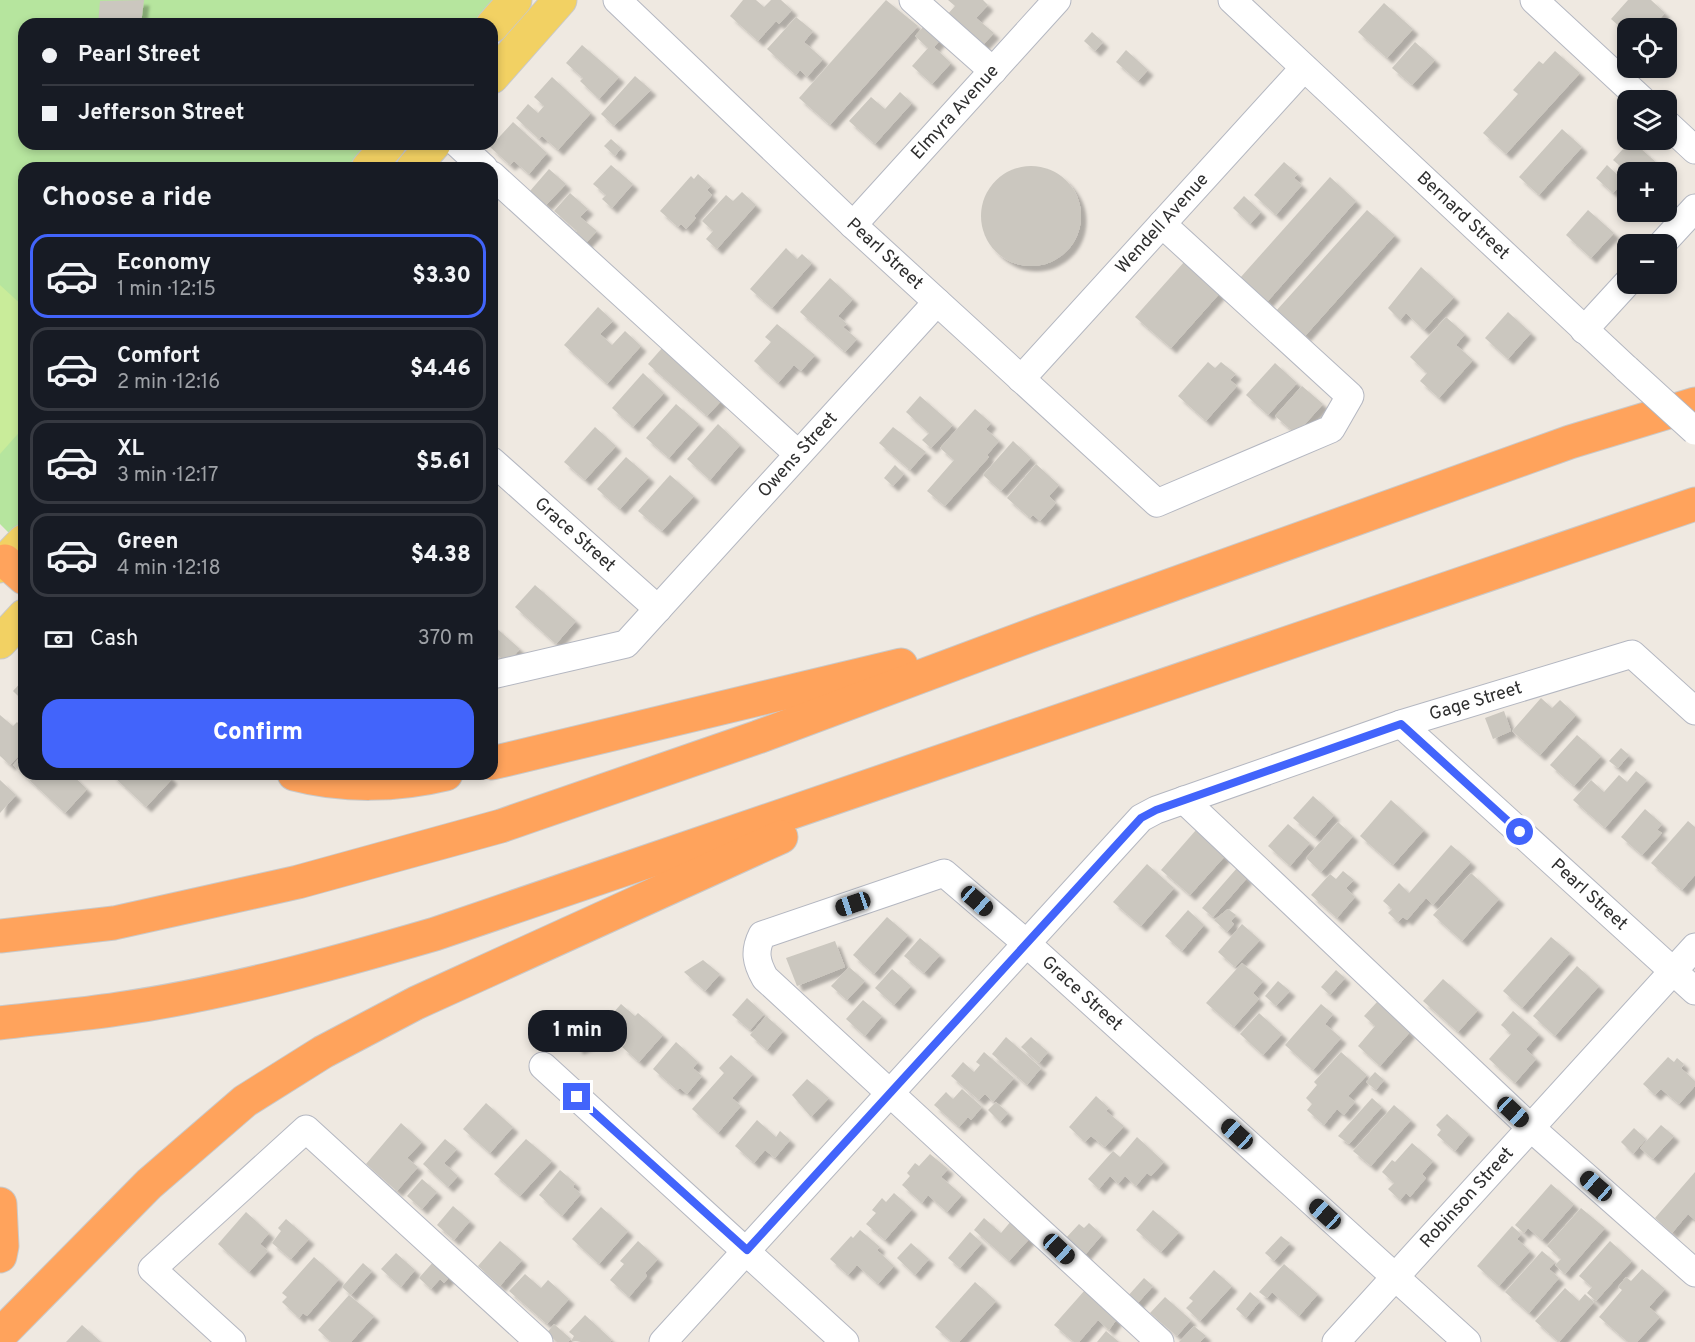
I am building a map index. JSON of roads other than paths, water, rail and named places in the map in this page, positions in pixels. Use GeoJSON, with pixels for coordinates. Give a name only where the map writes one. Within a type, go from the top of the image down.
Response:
{"type":"FeatureCollection","features":[{"type":"Feature","properties":{"kind":"highway"},"geometry":{"type":"LineString","coordinates":[[0,936],[114,923],[298,882],[501,826],[758,737],[1040,632],[1570,442],[1695,404]]}},
{"type":"Feature","properties":{"kind":"highway"},"geometry":{"type":"LineString","coordinates":[[0,1023],[120,1009],[344,961],[435,934],[1695,504]]}},
{"type":"Feature","properties":{"kind":"highway"},"geometry":{"type":"LineString","coordinates":[[498,762],[1040,632]]}},
{"type":"Feature","properties":{"kind":"highway"},"geometry":{"type":"LineString","coordinates":[[0,1335],[158,1176],[245,1101],[323,1052],[427,998],[953,759]]}},
{"type":"Feature","properties":{"kind":"highway"},"geometry":{"type":"LineString","coordinates":[[323,780],[343,784],[407,780]]}},
{"type":"Feature","properties":{"kind":"highway"},"geometry":{"type":"LineString","coordinates":[[0,1204],[2,1245],[0,1256]]}},
{"type":"Feature","properties":{"kind":"main road"},"geometry":{"type":"LineString","coordinates":[[498,19],[515,0]]}},
{"type":"Feature","properties":{"kind":"main road"},"geometry":{"type":"LineString","coordinates":[[498,70],[560,0]]}},
{"type":"Feature","properties":{"kind":"main road"},"geometry":{"type":"LineString","coordinates":[[373,162],[384,150]]}},
{"type":"Feature","properties":{"kind":"main road"},"geometry":{"type":"LineString","coordinates":[[418,162],[428,150]]}},
{"type":"Feature","properties":{"kind":"main road"},"geometry":{"type":"LineString","coordinates":[[0,642],[18,622]]}},
{"type":"Feature","properties":{"kind":"street","name":"Pearl Street"},"geometry":{"type":"LineString","coordinates":[[617,0],[853,225],[1157,502],[1331,429],[1350,396],[1162,224]]}},
{"type":"Feature","properties":{"kind":"street"},"geometry":{"type":"LineString","coordinates":[[913,0],[993,71]]}},
{"type":"Feature","properties":{"kind":"street","name":"Elmyra Avenue"},"geometry":{"type":"LineString","coordinates":[[853,225],[1057,0]]}},
{"type":"Feature","properties":{"kind":"street","name":"Bernard Street"},"geometry":{"type":"LineString","coordinates":[[1232,0],[1695,431]]}},
{"type":"Feature","properties":{"kind":"street"},"geometry":{"type":"LineString","coordinates":[[1534,0],[1631,90]]}},
{"type":"Feature","properties":{"kind":"street","name":"Wendell Avenue"},"geometry":{"type":"LineString","coordinates":[[1021,379],[1304,68]]}},
{"type":"Feature","properties":{"kind":"street"},"geometry":{"type":"LineString","coordinates":[[1677,133],[1695,150]]}},
{"type":"Feature","properties":{"kind":"street"},"geometry":{"type":"LineString","coordinates":[[464,150],[478,162]]}},
{"type":"Feature","properties":{"kind":"street"},"geometry":{"type":"LineString","coordinates":[[498,180],[798,454]]}},
{"type":"Feature","properties":{"kind":"street"},"geometry":{"type":"LineString","coordinates":[[1671,234],[1695,208]]}},
{"type":"Feature","properties":{"kind":"street"},"geometry":{"type":"LineString","coordinates":[[1584,330],[1617,294]]}},
{"type":"Feature","properties":{"kind":"street","name":"Owens Street"},"geometry":{"type":"LineString","coordinates":[[498,674],[626,644],[937,302]]}},
{"type":"Feature","properties":{"kind":"street","name":"Grace Street"},"geometry":{"type":"LineString","coordinates":[[498,466],[658,609]]}},
{"type":"Feature","properties":{"kind":"street","name":"Gage Street"},"geometry":{"type":"LineString","coordinates":[[663,1342],[1141,818],[1184,800],[1401,724],[1632,654],[1695,711]]}},
{"type":"Feature","properties":{"kind":"street","name":"Pearl Street"},"geometry":{"type":"LineString","coordinates":[[1401,724],[1695,991]]}},
{"type":"Feature","properties":{"kind":"street"},"geometry":{"type":"LineString","coordinates":[[1184,800],[1531,1128],[1695,1273]]}},
{"type":"Feature","properties":{"kind":"street","name":"Grace Street"},"geometry":{"type":"LineString","coordinates":[[890,1093],[765,978],[757,963],[757,946],[762,934],[944,873],[1026,943],[1467,1342]]}},
{"type":"Feature","properties":{"kind":"street","name":"Robinson Street"},"geometry":{"type":"LineString","coordinates":[[1336,1342],[1695,947]]}},
{"type":"Feature","properties":{"kind":"street"},"geometry":{"type":"LineString","coordinates":[[543,1066],[846,1342]]}},
{"type":"Feature","properties":{"kind":"street"},"geometry":{"type":"LineString","coordinates":[[890,1093],[1161,1342]]}},
{"type":"Feature","properties":{"kind":"street"},"geometry":{"type":"LineString","coordinates":[[232,1342],[152,1269],[306,1129],[539,1342]]}}]}
